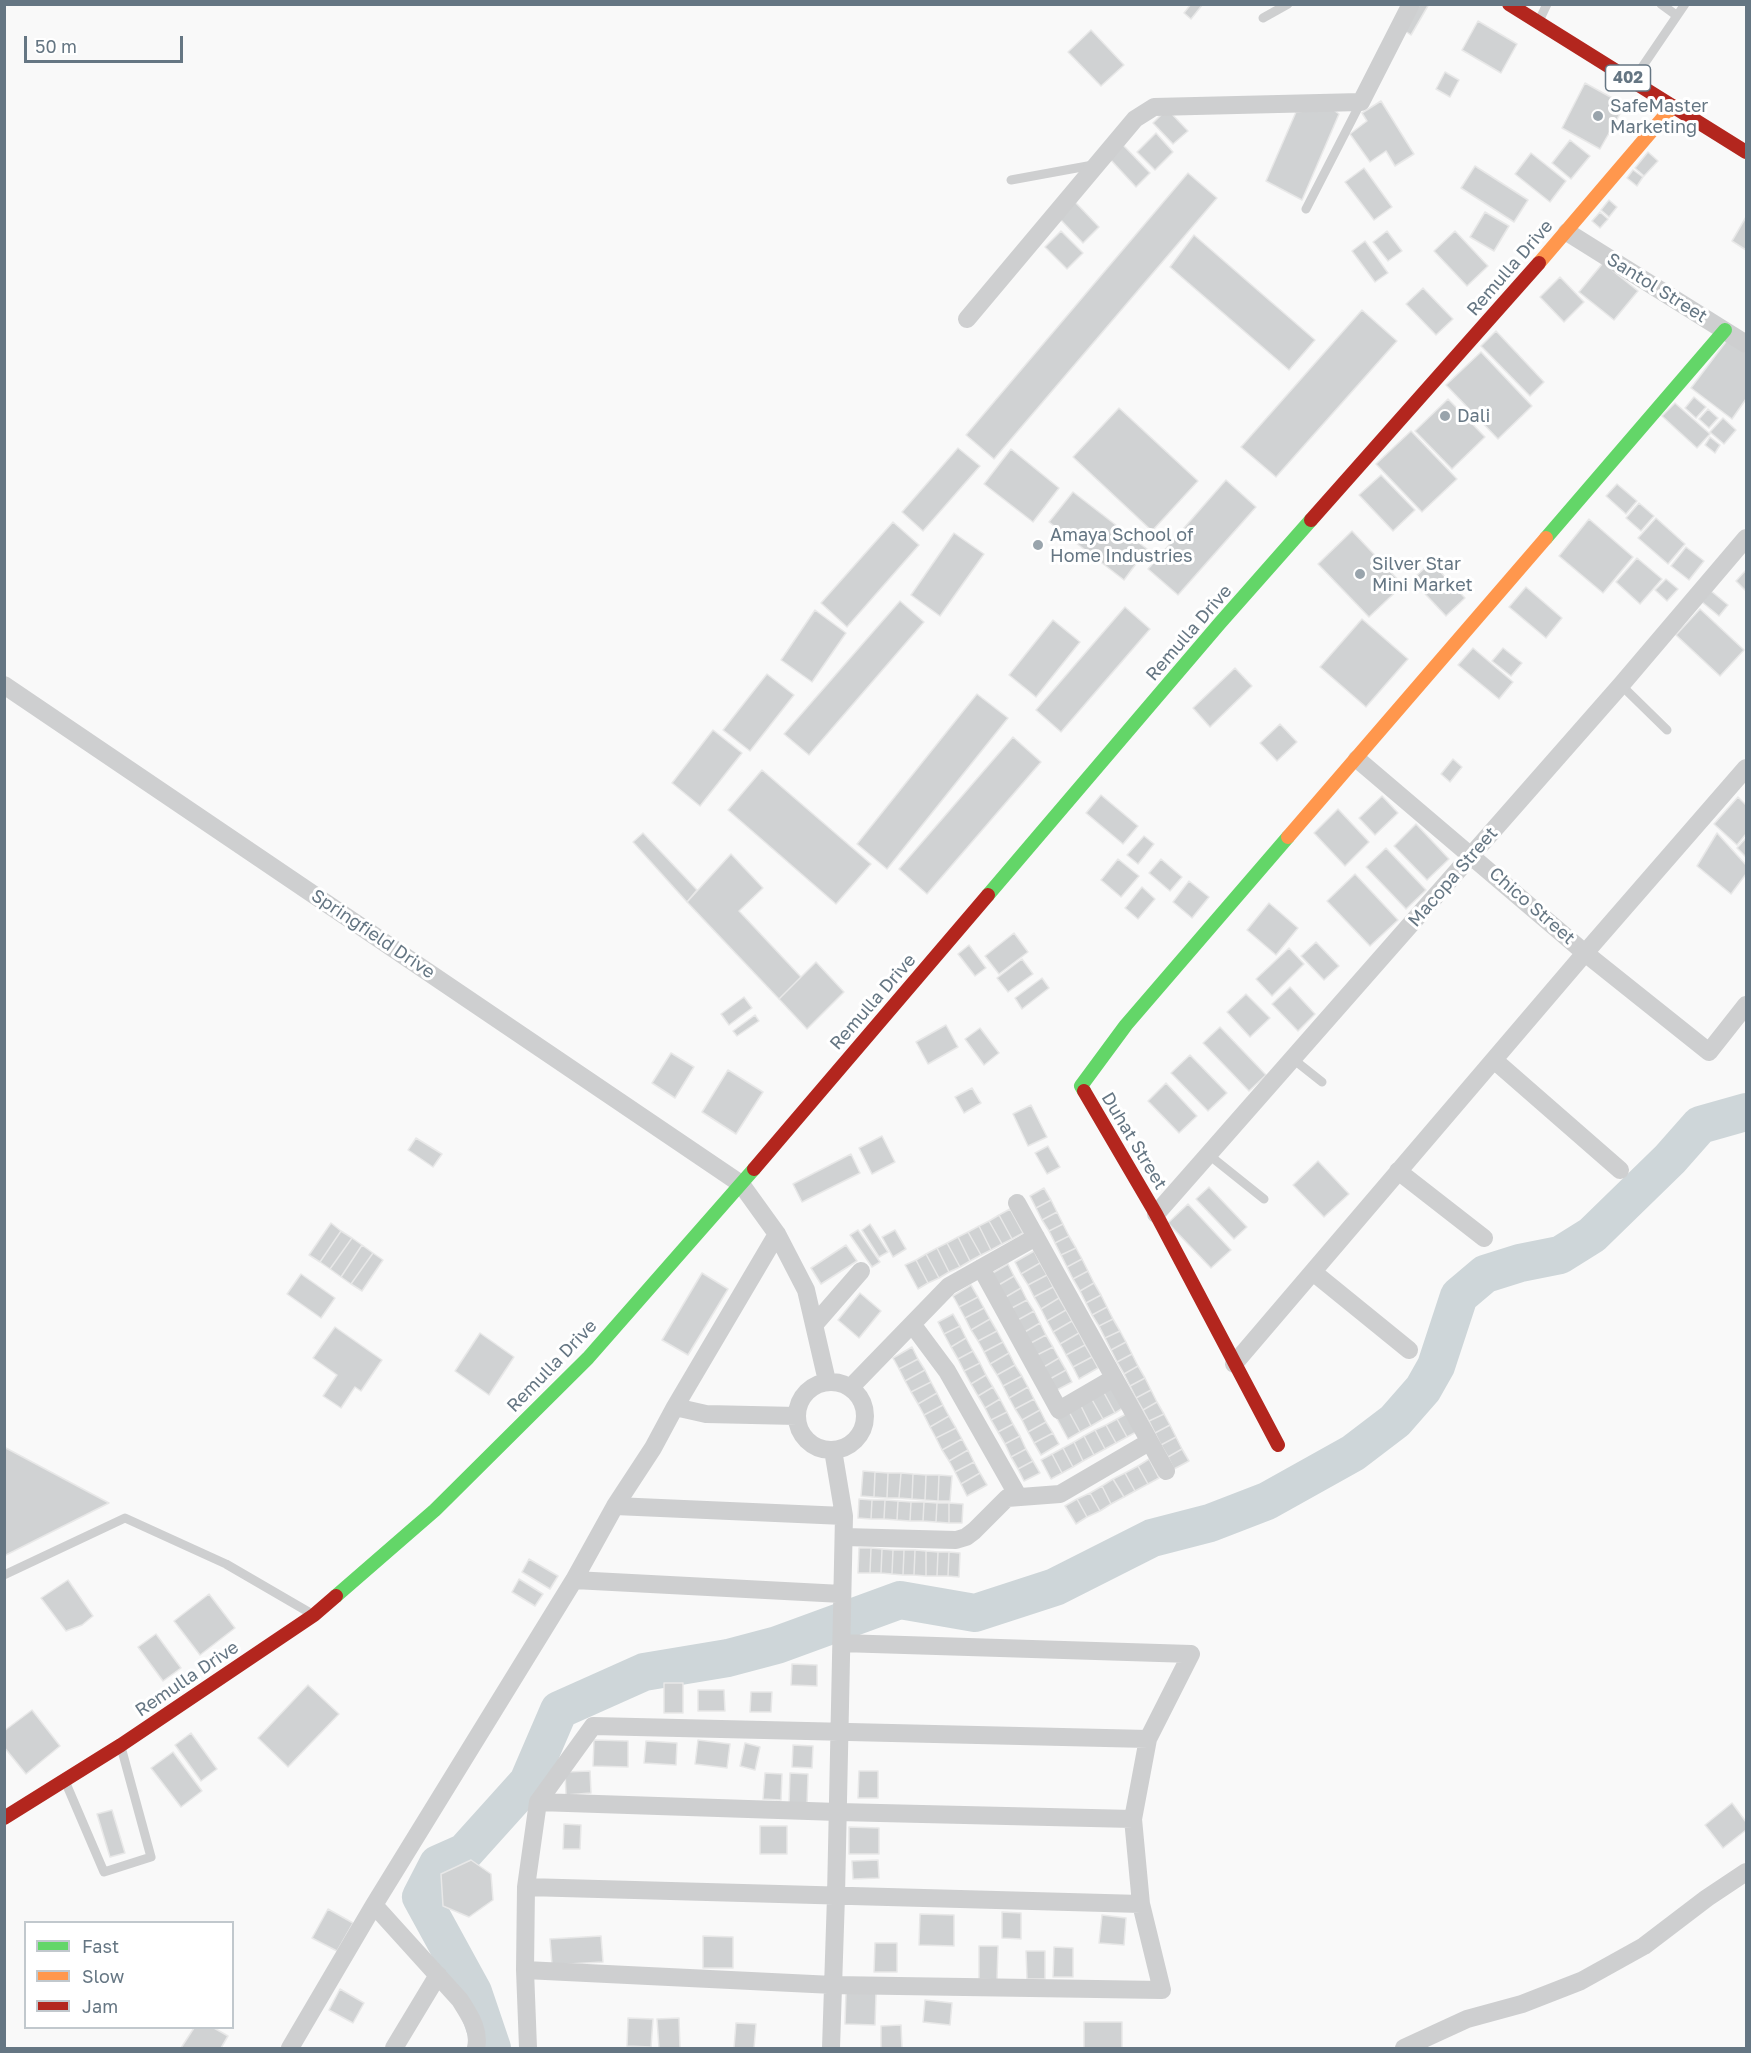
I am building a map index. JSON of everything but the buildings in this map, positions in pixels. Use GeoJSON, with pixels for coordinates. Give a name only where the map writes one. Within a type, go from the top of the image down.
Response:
{"type":"FeatureCollection","features":[{"type":"Feature","properties":{"kind":"main road","name":"402"},"geometry":{"type":"LineString","coordinates":[[1509,4],[1746,152]]}},
{"type":"Feature","properties":{"kind":"main road","name":"Remulla Drive"},"geometry":{"type":"LineString","coordinates":[[4,1818],[121,1745],[314,1615],[435,1510],[588,1358],[741,1184],[1220,623],[1567,232],[1673,106]]}},
{"type":"Feature","properties":{"kind":"main road"},"geometry":{"type":"LineString","coordinates":[[1357,759],[1725,330]]}},
{"type":"Feature","properties":{"kind":"main road","name":"Duhat Street"},"geometry":{"type":"LineString","coordinates":[[1278,1445],[1156,1214],[1081,1086],[1126,1024],[1357,759]]}},
{"type":"Feature","properties":{"kind":"street"},"geometry":{"type":"LineString","coordinates":[[966,319],[1135,119],[1154,107],[1361,102],[1411,4]]}},
{"type":"Feature","properties":{"kind":"street","name":"Santol Street"},"geometry":{"type":"LineString","coordinates":[[1567,232],[1746,344]]}},
{"type":"Feature","properties":{"kind":"street","name":"Macopa Street"},"geometry":{"type":"LineString","coordinates":[[1156,1214],[1621,685],[1746,538]]}},
{"type":"Feature","properties":{"kind":"street","name":"Springfield Drive"},"geometry":{"type":"LineString","coordinates":[[4,685],[741,1184]]}},
{"type":"Feature","properties":{"kind":"street","name":"Chico Street"},"geometry":{"type":"LineString","coordinates":[[1357,759],[1586,953],[1708,1052],[1746,1005]]}},
{"type":"Feature","properties":{"kind":"street"},"geometry":{"type":"LineString","coordinates":[[1234,1364],[1746,768]]}},
{"type":"Feature","properties":{"kind":"street"},"geometry":{"type":"LineString","coordinates":[[1494,1060],[1620,1170]]}},
{"type":"Feature","properties":{"kind":"street"},"geometry":{"type":"LineString","coordinates":[[1398,1171],[1484,1238]]}},
{"type":"Feature","properties":{"kind":"street"},"geometry":{"type":"LineString","coordinates":[[741,1184],[777,1234],[806,1290],[827,1382]]}},
{"type":"Feature","properties":{"kind":"street"},"geometry":{"type":"LineString","coordinates":[[1017,1203],[1166,1471]]}},
{"type":"Feature","properties":{"kind":"street"},"geometry":{"type":"LineString","coordinates":[[290,2049],[374,1905],[574,1580],[615,1506],[653,1448],[777,1234]]}},
{"type":"Feature","properties":{"kind":"street"},"geometry":{"type":"LineString","coordinates":[[850,1388],[949,1286],[1035,1237]]}},
{"type":"Feature","properties":{"kind":"street"},"geometry":{"type":"LineString","coordinates":[[981,1268],[1059,1410],[1114,1378]]}},
{"type":"Feature","properties":{"kind":"street"},"geometry":{"type":"LineString","coordinates":[[814,1325],[861,1271]]}},
{"type":"Feature","properties":{"kind":"street"},"geometry":{"type":"LineString","coordinates":[[1312,1272],[1409,1350]]}},
{"type":"Feature","properties":{"kind":"street"},"geometry":{"type":"LineString","coordinates":[[912,1324],[947,1371],[1018,1496]]}},
{"type":"Feature","properties":{"kind":"street"},"geometry":{"type":"LineString","coordinates":[[827,1382],[843,1384],[850,1388],[863,1404],[864,1425],[859,1435],[852,1443],[833,1450],[822,1449],[812,1444],[804,1436],[797,1416],[798,1406],[809,1389],[827,1382]]}},
{"type":"Feature","properties":{"kind":"street"},"geometry":{"type":"LineString","coordinates":[[675,1407],[706,1414],[797,1416]]}},
{"type":"Feature","properties":{"kind":"street"},"geometry":{"type":"LineString","coordinates":[[844,1537],[956,1540],[966,1537],[1007,1498],[1060,1494],[1149,1442]]}},
{"type":"Feature","properties":{"kind":"street"},"geometry":{"type":"LineString","coordinates":[[831,2049],[844,1537],[844,1516],[833,1450]]}},
{"type":"Feature","properties":{"kind":"street"},"geometry":{"type":"LineString","coordinates":[[615,1506],[844,1516]]}},
{"type":"Feature","properties":{"kind":"street"},"geometry":{"type":"LineString","coordinates":[[525,1970],[833,1985],[1162,1990],[1141,1904],[1133,1819],[1148,1739],[1191,1654],[842,1619],[574,1580]]}},
{"type":"Feature","properties":{"kind":"street"},"geometry":{"type":"LineString","coordinates":[[528,2049],[525,1970],[526,1887],[538,1802],[593,1726],[1148,1739]]}},
{"type":"Feature","properties":{"kind":"street"},"geometry":{"type":"LineString","coordinates":[[538,1802],[1133,1819]]}},
{"type":"Feature","properties":{"kind":"street"},"geometry":{"type":"LineString","coordinates":[[1404,2049],[1467,2019],[1522,2004],[1581,1981],[1644,1946],[1707,1898],[1746,1872]]}},
{"type":"Feature","properties":{"kind":"street"},"geometry":{"type":"LineString","coordinates":[[526,1887],[1141,1904]]}},
{"type":"Feature","properties":{"kind":"street"},"geometry":{"type":"LineString","coordinates":[[374,1905],[460,2000],[471,2017],[478,2037],[476,2049]]}},
{"type":"Feature","properties":{"kind":"street"},"geometry":{"type":"LineString","coordinates":[[394,2049],[438,1975]]}},
{"type":"Feature","properties":{"kind":"lane"},"geometry":{"type":"LineString","coordinates":[[1263,18],[1288,4]]}},
{"type":"Feature","properties":{"kind":"lane"},"geometry":{"type":"LineString","coordinates":[[1538,22],[1547,4]]}},
{"type":"Feature","properties":{"kind":"lane"},"geometry":{"type":"LineString","coordinates":[[1662,4],[1676,15]]}},
{"type":"Feature","properties":{"kind":"lane"},"geometry":{"type":"LineString","coordinates":[[1633,81],[1685,4]]}},
{"type":"Feature","properties":{"kind":"lane"},"geometry":{"type":"LineString","coordinates":[[1306,209],[1361,102]]}},
{"type":"Feature","properties":{"kind":"lane"},"geometry":{"type":"LineString","coordinates":[[1011,180],[1098,164]]}},
{"type":"Feature","properties":{"kind":"lane"},"geometry":{"type":"LineString","coordinates":[[1621,685],[1667,730]]}},
{"type":"Feature","properties":{"kind":"lane"},"geometry":{"type":"LineString","coordinates":[[1293,1059],[1322,1082]]}},
{"type":"Feature","properties":{"kind":"lane"},"geometry":{"type":"LineString","coordinates":[[1209,1155],[1264,1199]]}},
{"type":"Feature","properties":{"kind":"lane"},"geometry":{"type":"LineString","coordinates":[[4,1575],[125,1518],[226,1564],[314,1615]]}},
{"type":"Feature","properties":{"kind":"lane"},"geometry":{"type":"LineString","coordinates":[[65,1781],[104,1872],[150,1857],[121,1745]]}},
{"type":"Feature","properties":{"kind":"waterway"},"geometry":{"type":"LineString","coordinates":[[492,2048],[473,1992],[421,1897],[438,1864],[465,1852],[528,1782],[559,1710],[644,1672],[728,1658],[777,1645],[900,1600],[975,1613],[1055,1587],[1152,1538],[1210,1523],[1267,1501],[1353,1453],[1395,1421],[1423,1389],[1436,1366],[1459,1296],[1485,1274],[1520,1263],[1560,1255],[1592,1235],[1670,1159],[1700,1125],[1746,1112]]}},
{"type":"Feature","properties":{"kind":"traffic: fast"},"geometry":{"type":"LineString","coordinates":[[1546,538],[1725,330]]}},
{"type":"Feature","properties":{"kind":"traffic: fast"},"geometry":{"type":"LineString","coordinates":[[988,895],[1311,520]]}},
{"type":"Feature","properties":{"kind":"traffic: fast"},"geometry":{"type":"LineString","coordinates":[[1084,1091],[1081,1086],[1126,1025],[1288,837]]}},
{"type":"Feature","properties":{"kind":"traffic: fast"},"geometry":{"type":"LineString","coordinates":[[336,1596],[435,1510],[588,1358],[754,1169]]}},
{"type":"Feature","properties":{"kind":"traffic: slow"},"geometry":{"type":"LineString","coordinates":[[1539,263],[1673,106]]}},
{"type":"Feature","properties":{"kind":"traffic: slow"},"geometry":{"type":"LineString","coordinates":[[1288,837],[1546,538]]}},
{"type":"Feature","properties":{"kind":"traffic: jam"},"geometry":{"type":"LineString","coordinates":[[1509,4],[1746,152]]}},
{"type":"Feature","properties":{"kind":"traffic: jam"},"geometry":{"type":"LineString","coordinates":[[1311,520],[1539,263]]}},
{"type":"Feature","properties":{"kind":"traffic: jam"},"geometry":{"type":"LineString","coordinates":[[754,1169],[988,895]]}},
{"type":"Feature","properties":{"kind":"traffic: jam"},"geometry":{"type":"LineString","coordinates":[[1084,1091],[1156,1214],[1278,1445]]}},
{"type":"Feature","properties":{"kind":"traffic: jam"},"geometry":{"type":"LineString","coordinates":[[4,1818],[121,1745],[314,1615],[336,1596]]}},
{"type":"Feature","properties":{"kind":"place","name":"SafeMaster Marketing"},"geometry":{"type":"Point","coordinates":[1598,116]}},
{"type":"Feature","properties":{"kind":"place","name":"Dali"},"geometry":{"type":"Point","coordinates":[1445,416]}},
{"type":"Feature","properties":{"kind":"place","name":"Amaya School of Home Industries"},"geometry":{"type":"Point","coordinates":[1038,545]}},
{"type":"Feature","properties":{"kind":"place","name":"Silver Star Mini Market"},"geometry":{"type":"Point","coordinates":[1360,574]}}]}
